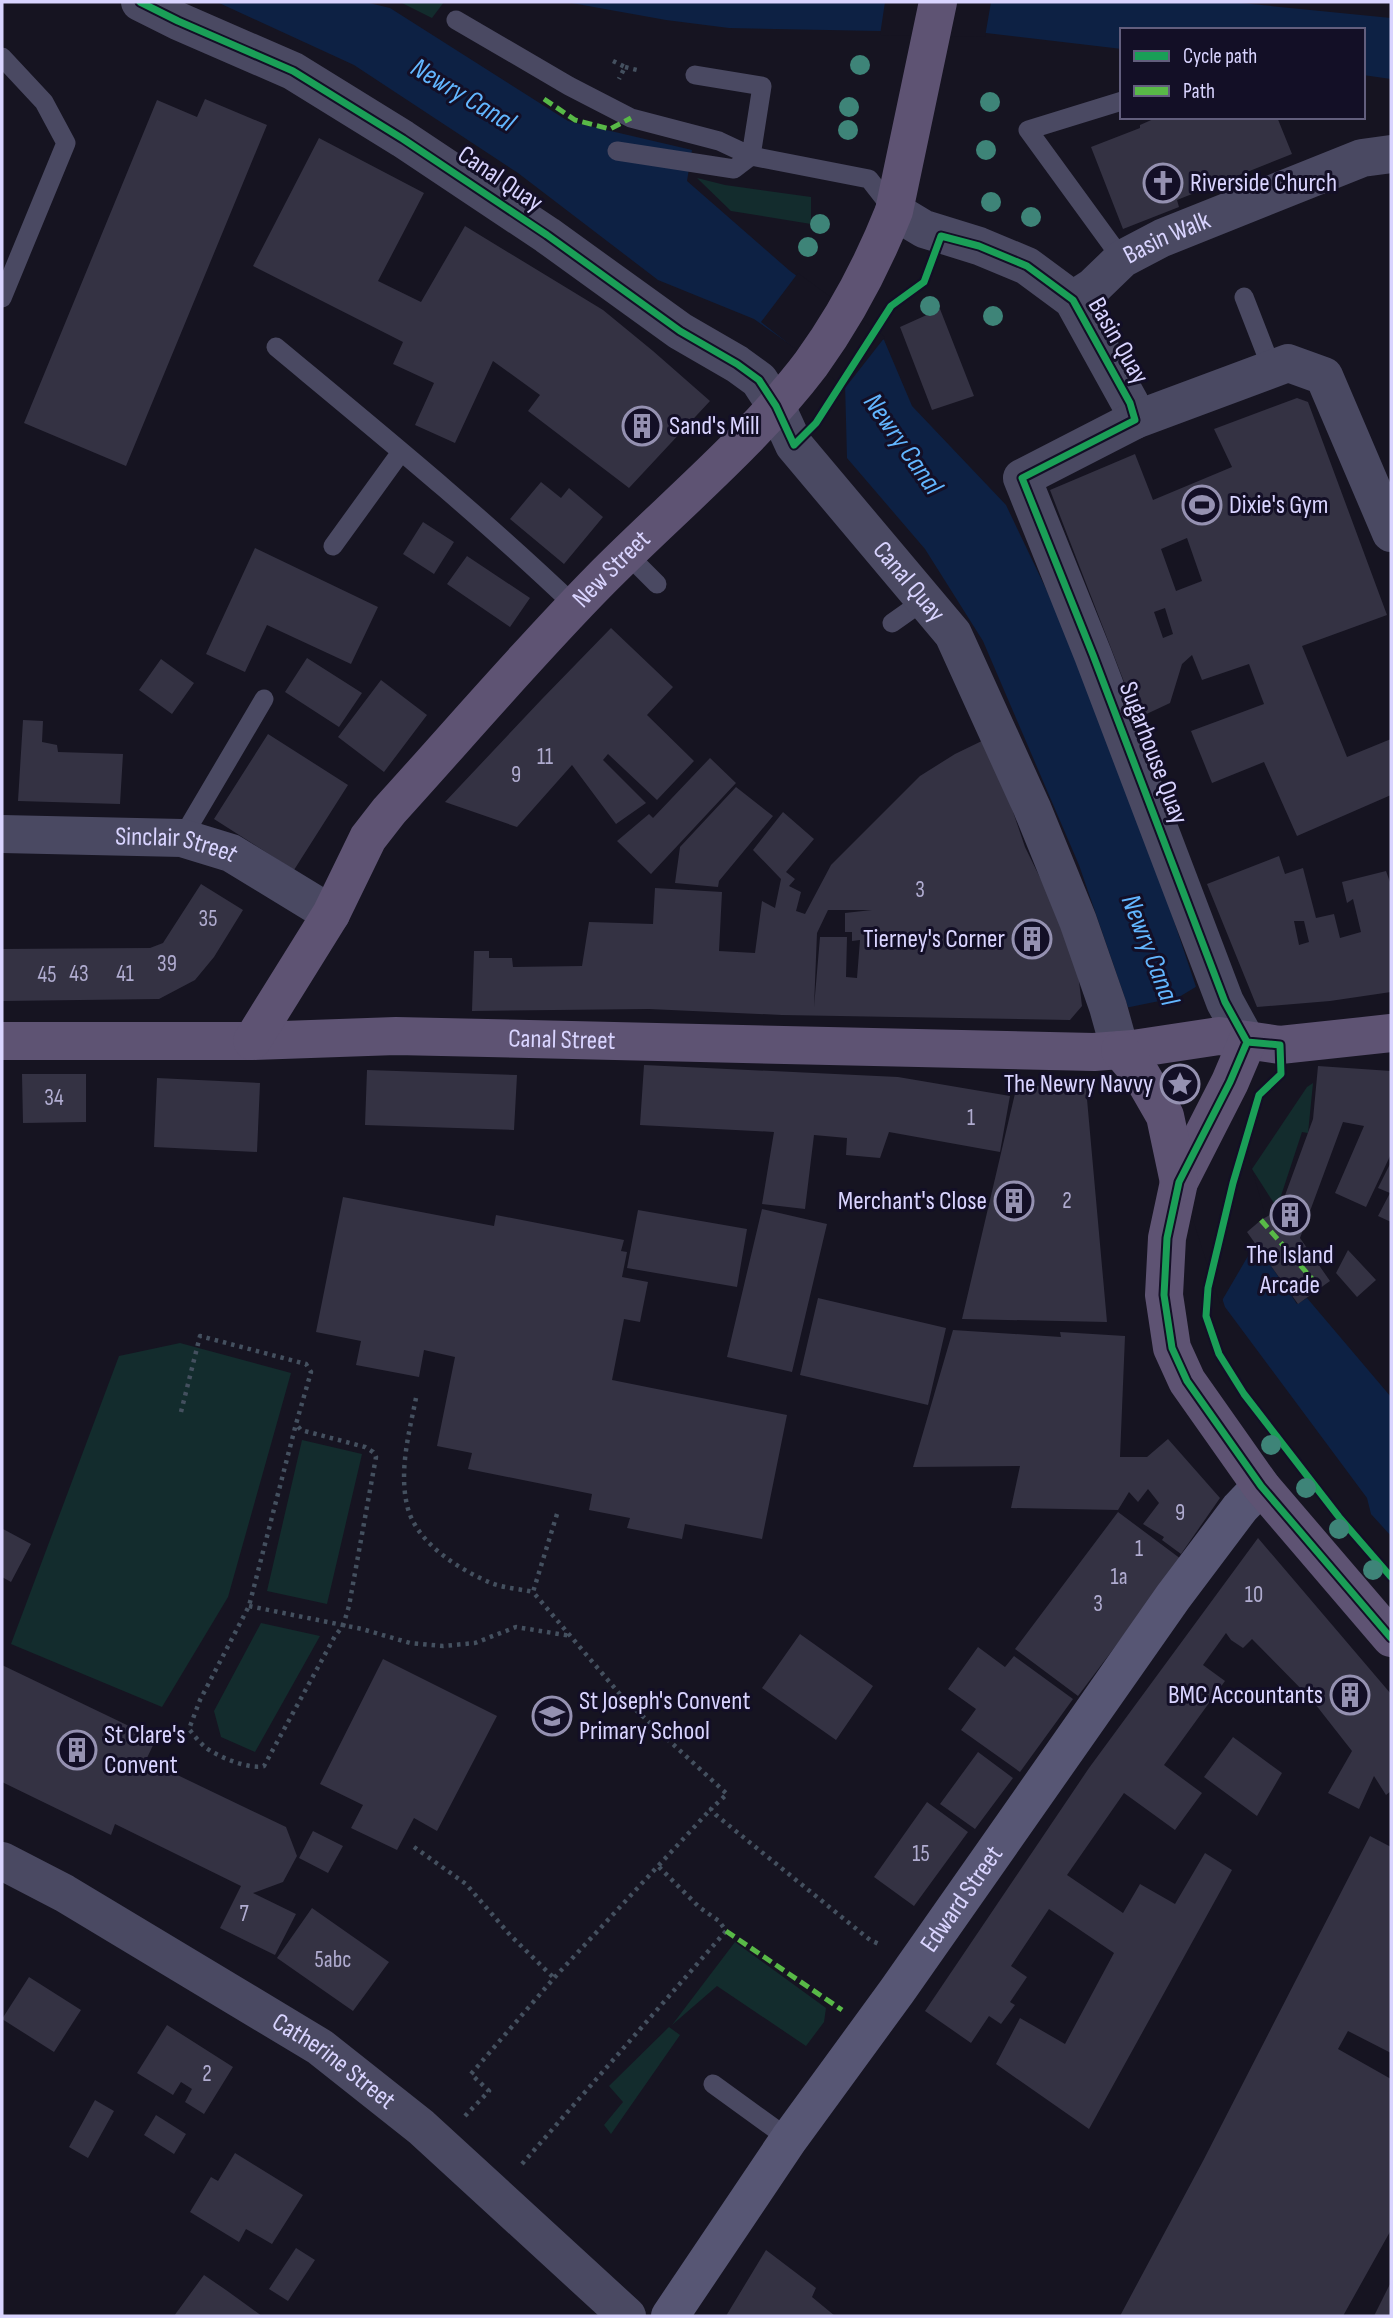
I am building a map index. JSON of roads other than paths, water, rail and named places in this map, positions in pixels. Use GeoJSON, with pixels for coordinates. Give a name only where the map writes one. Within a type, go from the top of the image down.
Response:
{"type":"FeatureCollection","features":[{"type":"Feature","properties":{"kind":"main road","name":"New Street"},"geometry":{"type":"LineString","coordinates":[[252,1041],[331,914],[361,850],[375,829],[575,606],[776,406],[811,363],[850,304],[885,235],[894,211],[938,2]]}},
{"type":"Feature","properties":{"kind":"main road","name":"Canal Street"},"geometry":{"type":"LineString","coordinates":[[2,1041],[252,1041],[396,1037],[1132,1059],[1233,1039],[1280,1045],[1391,1033]]}},
{"type":"Feature","properties":{"kind":"main road"},"geometry":{"type":"LineString","coordinates":[[1233,1039],[1230,1082],[1179,1182],[1167,1238],[1164,1295],[1172,1348],[1187,1381],[1261,1486],[1391,1637]]}},
{"type":"Feature","properties":{"kind":"main road"},"geometry":{"type":"LineString","coordinates":[[1132,1059],[1165,1116],[1179,1182]]}},
{"type":"Feature","properties":{"kind":"main road","name":"Edward Street"},"geometry":{"type":"LineString","coordinates":[[670,2316],[789,2139],[913,1969],[1173,1597],[1240,1508],[1261,1486]]}},
{"type":"Feature","properties":{"kind":"street","name":"Canal Quay"},"geometry":{"type":"LineString","coordinates":[[140,2],[293,71],[403,139],[547,235],[680,331],[759,380],[776,406],[794,445],[953,634],[1032,808],[1078,921],[1108,1007],[1132,1059]]}},
{"type":"Feature","properties":{"kind":"street","name":"Basin Walk"},"geometry":{"type":"LineString","coordinates":[[1073,300],[1093,287],[1122,259],[1162,238],[1362,158],[1391,154]]}},
{"type":"Feature","properties":{"kind":"street","name":"Basin Quay"},"geometry":{"type":"LineString","coordinates":[[894,211],[924,229],[979,246],[1027,266],[1073,300],[1130,403],[1135,421]]}},
{"type":"Feature","properties":{"kind":"street","name":"Basin Quay"},"geometry":{"type":"LineString","coordinates":[[1021,478],[1135,421],[1288,363],[1324,376],[1391,533]]}},
{"type":"Feature","properties":{"kind":"street","name":"Sugarhouse Quay"},"geometry":{"type":"LineString","coordinates":[[1021,478],[1093,655],[1225,1002],[1233,1039]]}},
{"type":"Feature","properties":{"kind":"street","name":"Sinclair Street"},"geometry":{"type":"LineString","coordinates":[[2,834],[182,838],[230,853],[331,914]]}},
{"type":"Feature","properties":{"kind":"street","name":"Catherine Street"},"geometry":{"type":"LineString","coordinates":[[2,1861],[64,1894],[320,2047],[421,2127],[628,2316]]}},
{"type":"Feature","properties":{"kind":"lane"},"geometry":{"type":"LineString","coordinates":[[456,20],[569,86],[631,118],[719,141],[751,156],[869,179],[894,211]]}},
{"type":"Feature","properties":{"kind":"lane"},"geometry":{"type":"LineString","coordinates":[[2,57],[44,102],[66,143],[2,298]]}},
{"type":"Feature","properties":{"kind":"lane"},"geometry":{"type":"LineString","coordinates":[[617,151],[734,169],[751,156],[762,86],[695,75]]}},
{"type":"Feature","properties":{"kind":"lane"},"geometry":{"type":"LineString","coordinates":[[1120,102],[1028,130],[1122,259]]}},
{"type":"Feature","properties":{"kind":"lane"},"geometry":{"type":"LineString","coordinates":[[1244,297],[1272,369]]}},
{"type":"Feature","properties":{"kind":"lane"},"geometry":{"type":"LineString","coordinates":[[276,347],[401,452],[575,606]]}},
{"type":"Feature","properties":{"kind":"lane"},"geometry":{"type":"LineString","coordinates":[[333,546],[401,452]]}},
{"type":"Feature","properties":{"kind":"lane"},"geometry":{"type":"LineString","coordinates":[[626,554],[657,584]]}},
{"type":"Feature","properties":{"kind":"lane"},"geometry":{"type":"LineString","coordinates":[[892,623],[926,599]]}},
{"type":"Feature","properties":{"kind":"lane"},"geometry":{"type":"LineString","coordinates":[[182,838],[264,699]]}},
{"type":"Feature","properties":{"kind":"lane"},"geometry":{"type":"LineString","coordinates":[[713,2084],[789,2139]]}},
{"type":"Feature","properties":{"kind":"water","name":"Newry Canal"},"geometry":{"type":"Polygon","coordinates":[[[217,2],[365,2],[390,8],[568,121],[692,150],[687,181],[790,271],[884,340],[912,406],[1006,505],[1058,614],[1129,786],[1197,990],[1256,1244],[1297,1304],[1307,1298],[1391,1397],[1391,1536],[1371,1514],[1367,1498],[1225,1307],[1079,865],[983,641],[925,549],[847,458],[845,383],[754,319],[658,280],[518,173],[354,65],[217,2]]]}},
{"type":"Feature","properties":{"kind":"water"},"geometry":{"type":"Polygon","coordinates":[[[566,2],[1231,2],[1391,18],[1391,79],[1365,75],[1365,28],[1120,28],[1120,49],[986,33],[729,28],[566,2]]]}},
{"type":"Feature","properties":{"kind":"place","name":"Riverside Church"},"geometry":{"type":"Point","coordinates":[1163,183]}},
{"type":"Feature","properties":{"kind":"place","name":"Sand's Mill"},"geometry":{"type":"Point","coordinates":[642,426]}},
{"type":"Feature","properties":{"kind":"place","name":"Dixie's Gym"},"geometry":{"type":"Point","coordinates":[1202,505]}},
{"type":"Feature","properties":{"kind":"place","name":"Tierney's Corner"},"geometry":{"type":"Point","coordinates":[1032,939]}},
{"type":"Feature","properties":{"kind":"place","name":"The Newry Navvy"},"geometry":{"type":"Point","coordinates":[1180,1084]}},
{"type":"Feature","properties":{"kind":"place","name":"Merchant's Close"},"geometry":{"type":"Point","coordinates":[1014,1201]}},
{"type":"Feature","properties":{"kind":"place","name":"The Island Arcade"},"geometry":{"type":"Point","coordinates":[1290,1215]}},
{"type":"Feature","properties":{"kind":"place","name":"BMC Accountants"},"geometry":{"type":"Point","coordinates":[1350,1695]}},
{"type":"Feature","properties":{"kind":"place","name":"St Joseph's Convent Primary School"},"geometry":{"type":"Point","coordinates":[552,1716]}},
{"type":"Feature","properties":{"kind":"place","name":"St Clare's Convent"},"geometry":{"type":"Point","coordinates":[77,1750]}}]}
